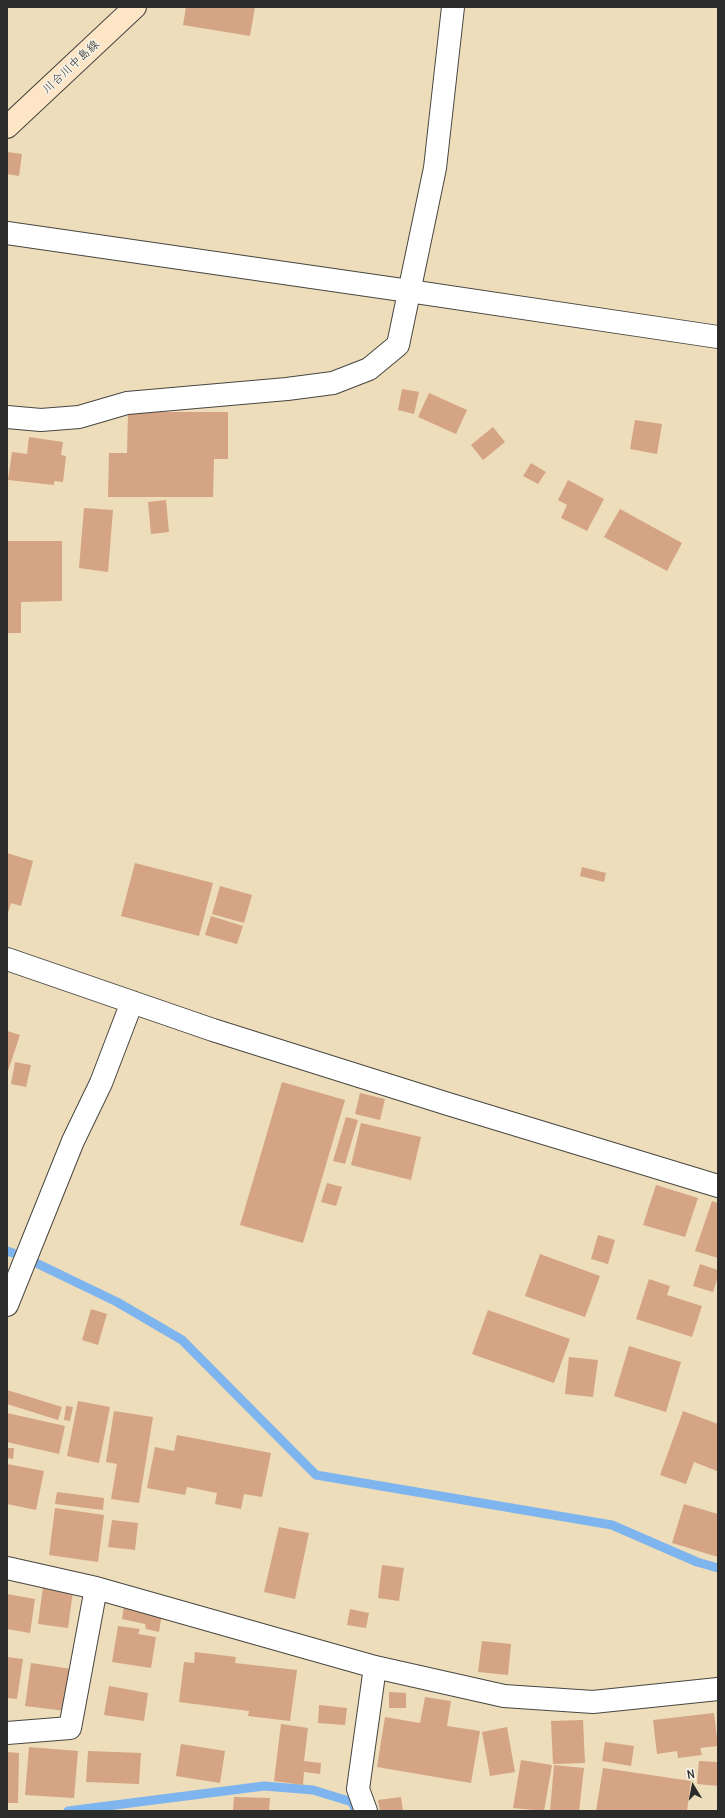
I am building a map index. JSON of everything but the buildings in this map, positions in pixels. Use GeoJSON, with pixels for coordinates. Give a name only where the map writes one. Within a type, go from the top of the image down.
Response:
{"type":"FeatureCollection","features":[{"type":"Feature","properties":{"kind":"main road","name":"川合川中島線"},"geometry":{"type":"LineString","coordinates":[[7,127],[134,7]]}},
{"type":"Feature","properties":{"kind":"street"},"geometry":{"type":"LineString","coordinates":[[7,417],[40,420],[79,417],[127,403],[287,389],[333,383],[370,369],[398,345],[435,168],[452,7]]}},
{"type":"Feature","properties":{"kind":"street"},"geometry":{"type":"LineString","coordinates":[[7,233],[718,337]]}},
{"type":"Feature","properties":{"kind":"street"},"geometry":{"type":"LineString","coordinates":[[7,959],[213,1030],[718,1186]]}},
{"type":"Feature","properties":{"kind":"street"},"geometry":{"type":"LineString","coordinates":[[7,1305],[73,1141],[101,1083],[132,1002]]}},
{"type":"Feature","properties":{"kind":"street"},"geometry":{"type":"LineString","coordinates":[[7,1568],[96,1588],[375,1667],[504,1696],[593,1702],[718,1689]]}},
{"type":"Feature","properties":{"kind":"street"},"geometry":{"type":"LineString","coordinates":[[7,1733],[70,1728],[96,1588]]}},
{"type":"Feature","properties":{"kind":"street"},"geometry":{"type":"LineString","coordinates":[[366,1811],[358,1789],[375,1667]]}},
{"type":"Feature","properties":{"kind":"waterway"},"geometry":{"type":"LineString","coordinates":[[7,1251],[13,1253]]}},
{"type":"Feature","properties":{"kind":"waterway"},"geometry":{"type":"LineString","coordinates":[[32,1261],[117,1302],[182,1340],[316,1475],[612,1525],[697,1562],[718,1568]]}},
{"type":"Feature","properties":{"kind":"waterway"},"geometry":{"type":"LineString","coordinates":[[68,1811],[264,1786],[313,1790],[352,1802],[356,1811]]}}]}
